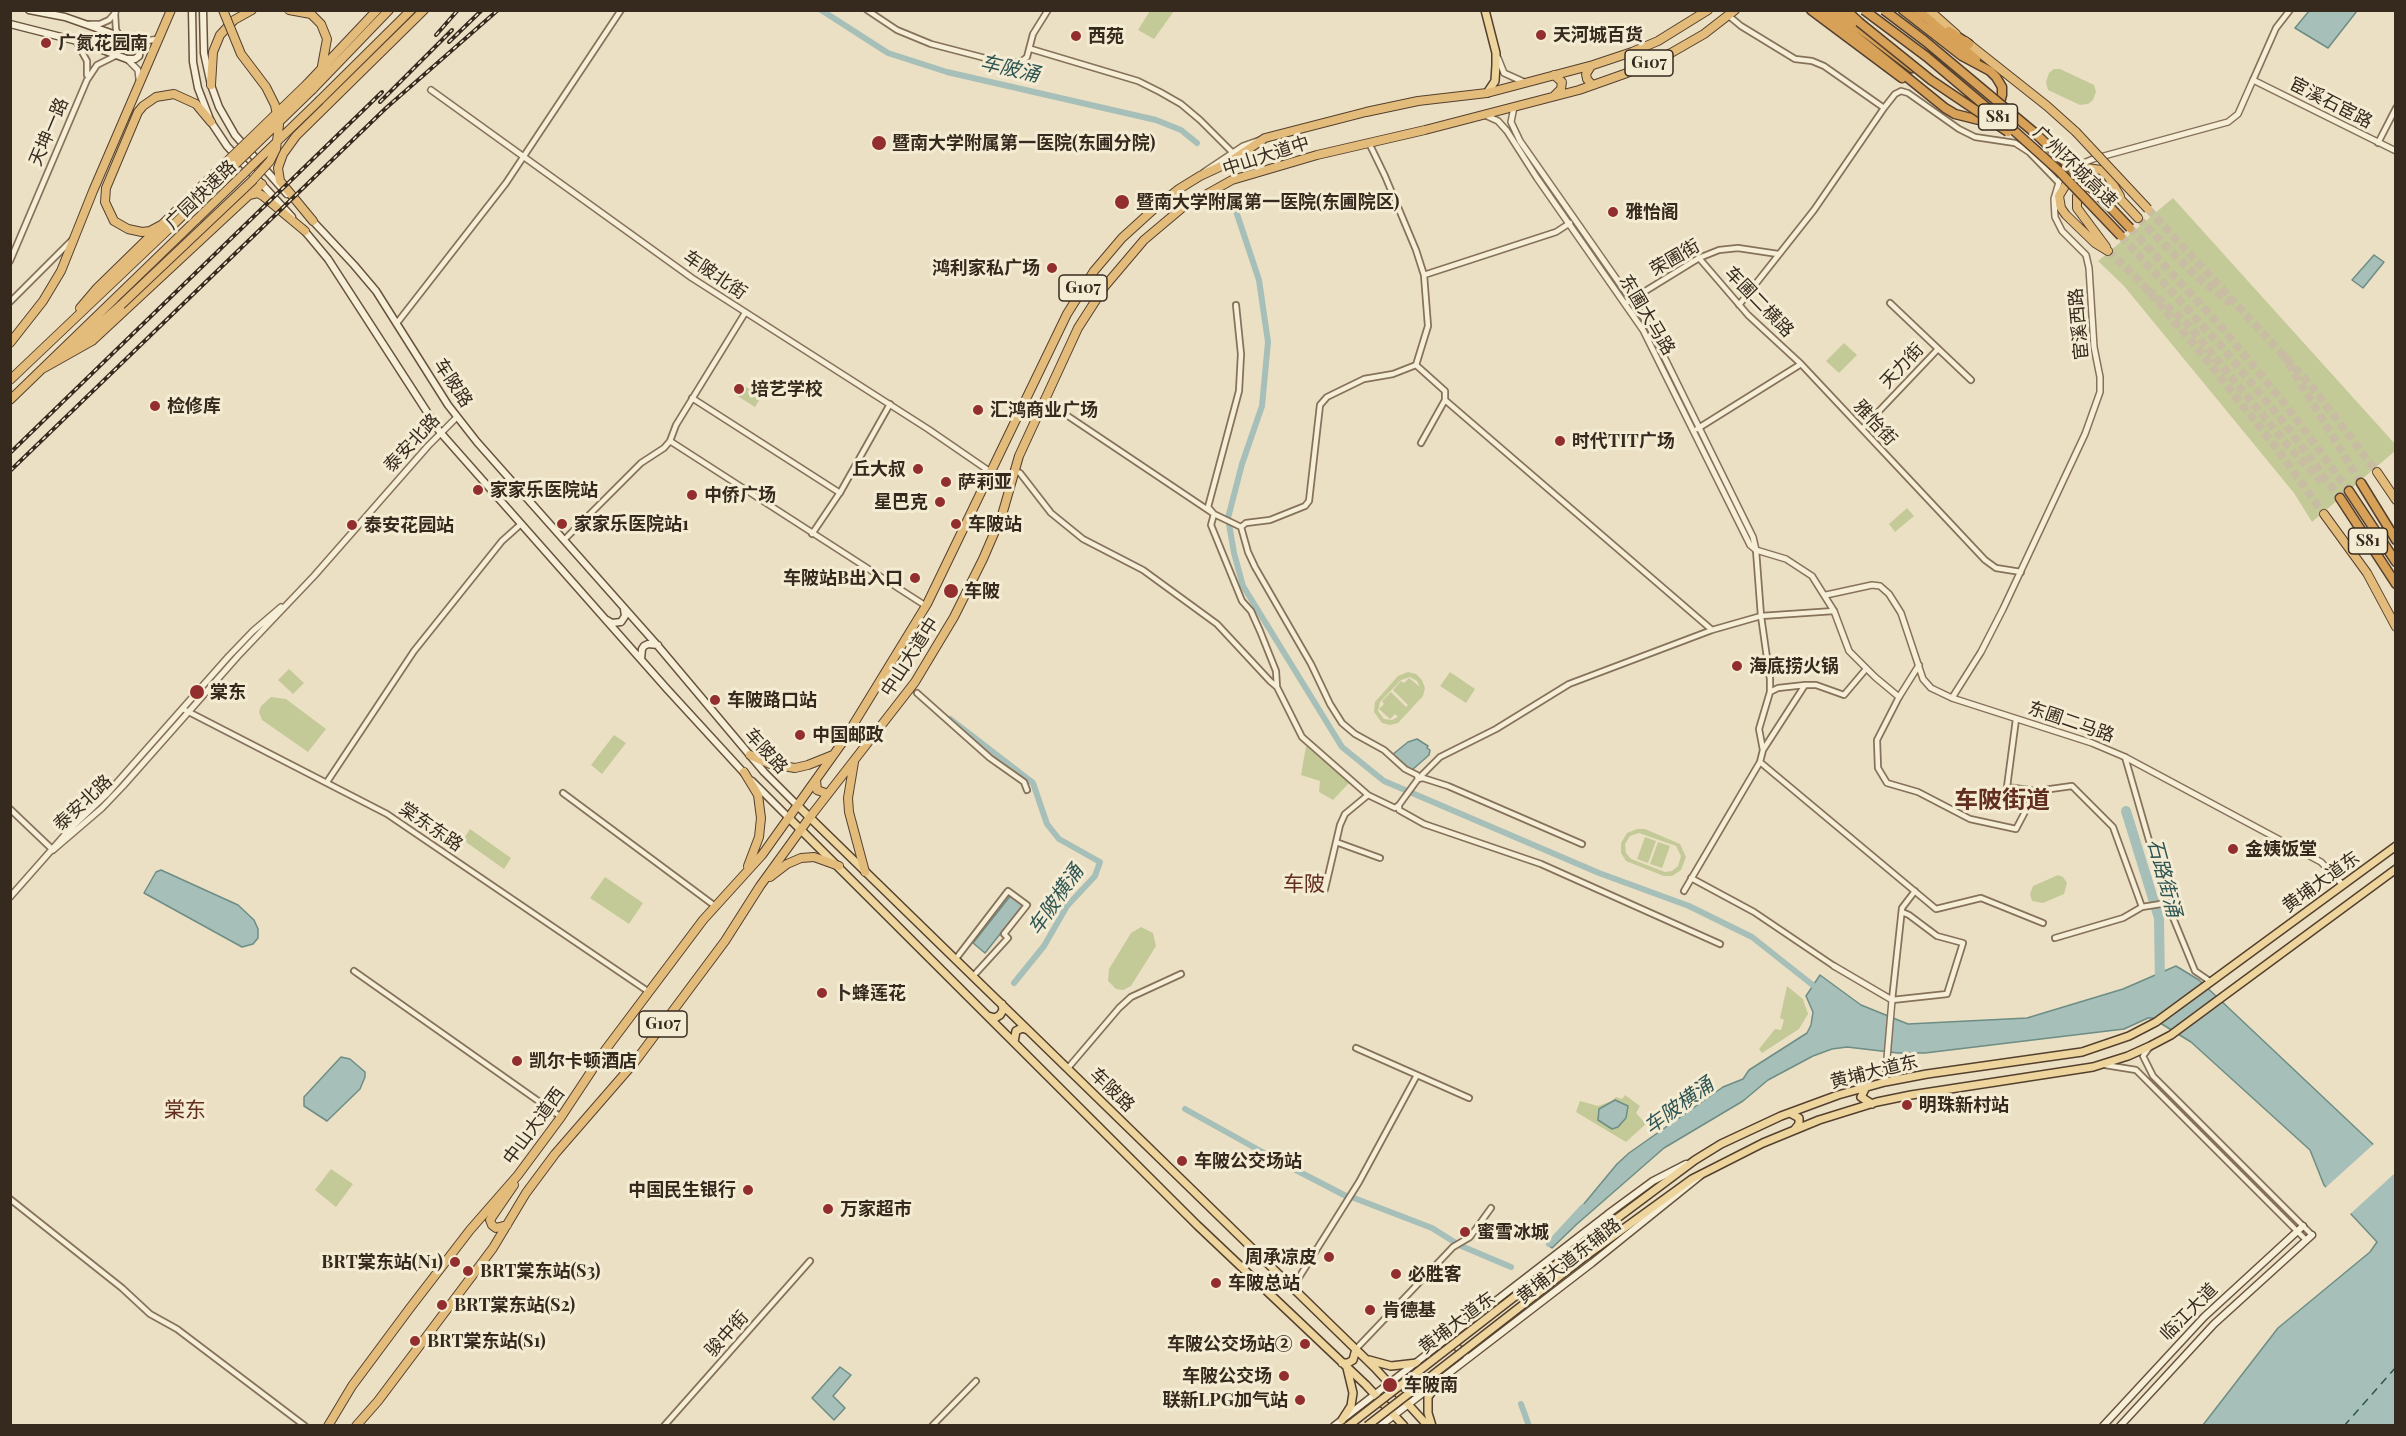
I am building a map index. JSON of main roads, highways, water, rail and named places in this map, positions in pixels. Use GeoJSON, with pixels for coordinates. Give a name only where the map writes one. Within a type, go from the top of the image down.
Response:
{"type":"FeatureCollection","features":[{"type":"Feature","properties":{"kind":"highway"},"geometry":{"type":"LineString","coordinates":[[10,344],[50,291],[61,271],[171,10]]}},
{"type":"Feature","properties":{"kind":"highway"},"geometry":{"type":"LineString","coordinates":[[44,368],[75,347],[121,305],[252,181],[270,161],[276,149],[279,125],[275,105],[266,87],[242,54],[223,10]]}},
{"type":"Feature","properties":{"kind":"highway"},"geometry":{"type":"LineString","coordinates":[[211,85],[213,52],[220,35],[234,20],[252,10]]}},
{"type":"Feature","properties":{"kind":"highway"},"geometry":{"type":"LineString","coordinates":[[289,10],[311,14],[321,24],[327,39],[321,66]]}},
{"type":"Feature","properties":{"kind":"highway"},"geometry":{"type":"LineString","coordinates":[[59,333],[97,288],[184,202],[309,87],[321,66],[377,10]]}},
{"type":"Feature","properties":{"kind":"highway","name":"广园快速路"},"geometry":{"type":"LineString","coordinates":[[10,380],[172,226],[309,87],[389,10]]}},
{"type":"Feature","properties":{"kind":"highway","name":"广园快速路"},"geometry":{"type":"LineString","coordinates":[[10,400],[411,10]]}},
{"type":"Feature","properties":{"kind":"highway"},"geometry":{"type":"LineString","coordinates":[[270,176],[296,136],[424,10]]}},
{"type":"Feature","properties":{"kind":"highway","name":"中山大道中"},"geometry":{"type":"LineString","coordinates":[[789,818],[874,693],[926,606],[992,473],[1057,333],[1087,281],[1113,248],[1166,198],[1200,176],[1228,163],[1265,138],[1308,125],[1408,103],[1487,93],[1593,65],[1658,41],[1708,10]]}},
{"type":"Feature","properties":{"kind":"highway"},"geometry":{"type":"LineString","coordinates":[[1811,10],[1878,63],[1924,91]]}},
{"type":"Feature","properties":{"kind":"highway"},"geometry":{"type":"LineString","coordinates":[[1824,10],[1955,114],[1970,119],[1985,118],[1998,109],[2002,95],[2000,82],[1990,71],[1916,10]]}},
{"type":"Feature","properties":{"kind":"highway"},"geometry":{"type":"LineString","coordinates":[[1835,10],[1922,74],[2035,150]]}},
{"type":"Feature","properties":{"kind":"highway"},"geometry":{"type":"LineString","coordinates":[[1846,10],[1857,24]]}},
{"type":"Feature","properties":{"kind":"highway","name":"广州环城高速"},"geometry":{"type":"LineString","coordinates":[[1864,10],[1926,57],[2035,150],[2094,206],[2121,236]]}},
{"type":"Feature","properties":{"kind":"highway","name":"广州环城高速"},"geometry":{"type":"LineString","coordinates":[[1884,10],[1925,40],[2042,140],[2130,228]]}},
{"type":"Feature","properties":{"kind":"highway"},"geometry":{"type":"LineString","coordinates":[[1903,10],[1962,56],[1990,71]]}},
{"type":"Feature","properties":{"kind":"highway"},"geometry":{"type":"LineString","coordinates":[[1929,10],[2076,132],[2148,209]]}},
{"type":"Feature","properties":{"kind":"highway","name":"中山大道中"},"geometry":{"type":"LineString","coordinates":[[810,818],[915,682],[954,617],[999,522],[1014,470],[1044,400],[1091,307],[1127,258],[1164,222],[1193,201],[1232,180],[1311,156],[1514,107],[1592,85],[1671,53],[1732,13]]}},
{"type":"Feature","properties":{"kind":"highway"},"geometry":{"type":"LineString","coordinates":[[1929,20],[1969,44]]}},
{"type":"Feature","properties":{"kind":"highway"},"geometry":{"type":"LineString","coordinates":[[1592,85],[1586,74],[1593,65]]}},
{"type":"Feature","properties":{"kind":"highway"},"geometry":{"type":"LineString","coordinates":[[1553,97],[1559,93],[1562,86],[1561,80],[1554,75]]}},
{"type":"Feature","properties":{"kind":"highway"},"geometry":{"type":"LineString","coordinates":[[163,224],[150,231],[128,229],[114,221],[105,202],[106,188],[138,112],[156,97],[174,94],[196,104],[211,122]]}},
{"type":"Feature","properties":{"kind":"highway"},"geometry":{"type":"LineString","coordinates":[[283,154],[278,168],[280,181],[313,221]]}},
{"type":"Feature","properties":{"kind":"highway"},"geometry":{"type":"LineString","coordinates":[[2120,196],[2109,187],[2092,184],[2086,186],[2077,196],[2077,208],[2108,251],[2095,243],[2066,215],[2061,208],[2059,195],[2071,176],[2087,168],[2101,170],[2108,176],[2120,196],[2138,218]]}},
{"type":"Feature","properties":{"kind":"highway"},"geometry":{"type":"LineString","coordinates":[[44,368],[92,341],[244,198],[262,184]]}},
{"type":"Feature","properties":{"kind":"highway"},"geometry":{"type":"LineString","coordinates":[[244,198],[253,193],[263,196],[305,231]]}},
{"type":"Feature","properties":{"kind":"highway"},"geometry":{"type":"LineString","coordinates":[[2377,472],[2395,500]]}},
{"type":"Feature","properties":{"kind":"highway"},"geometry":{"type":"LineString","coordinates":[[2361,483],[2396,540]]}},
{"type":"Feature","properties":{"kind":"highway","name":"S81"},"geometry":{"type":"LineString","coordinates":[[2349,491],[2396,562]]}},
{"type":"Feature","properties":{"kind":"highway","name":"S81"},"geometry":{"type":"LineString","coordinates":[[2340,498],[2396,584]]}},
{"type":"Feature","properties":{"kind":"highway"},"geometry":{"type":"LineString","coordinates":[[2324,514],[2367,573],[2396,627]]}},
{"type":"Feature","properties":{"kind":"highway"},"geometry":{"type":"LineString","coordinates":[[750,755],[770,764],[795,768],[834,754]]}},
{"type":"Feature","properties":{"kind":"highway"},"geometry":{"type":"LineString","coordinates":[[854,760],[849,812],[865,872]]}},
{"type":"Feature","properties":{"kind":"highway"},"geometry":{"type":"LineString","coordinates":[[739,880],[756,847],[761,818],[758,795],[744,772]]}},
{"type":"Feature","properties":{"kind":"highway"},"geometry":{"type":"LineString","coordinates":[[816,780],[818,790],[828,795]]}},
{"type":"Feature","properties":{"kind":"highway","name":"中山大道西"},"geometry":{"type":"LineString","coordinates":[[328,1425],[352,1386],[410,1308],[470,1230],[518,1176],[606,1049],[649,992],[715,906],[773,840],[789,818]]}},
{"type":"Feature","properties":{"kind":"highway","name":"中山大道西"},"geometry":{"type":"LineString","coordinates":[[356,1425],[378,1401],[448,1310],[531,1186],[567,1139],[645,1049],[725,941],[760,886],[810,818]]}},
{"type":"Feature","properties":{"kind":"highway"},"geometry":{"type":"LineString","coordinates":[[773,840],[781,841],[785,851]]}},
{"type":"Feature","properties":{"kind":"highway"},"geometry":{"type":"LineString","coordinates":[[760,886],[780,868],[801,858],[814,857],[839,866]]}},
{"type":"Feature","properties":{"kind":"highway"},"geometry":{"type":"LineString","coordinates":[[507,1225],[496,1228],[490,1220],[518,1176]]}},
{"type":"Feature","properties":{"kind":"main road"},"geometry":{"type":"LineString","coordinates":[[10,24],[119,54],[127,59],[135,59],[139,56],[140,48],[136,42],[65,17],[29,10]]}},
{"type":"Feature","properties":{"kind":"main road","name":"车陂路"},"geometry":{"type":"LineString","coordinates":[[192,10],[194,70],[202,102],[211,122],[227,147],[328,259],[440,432],[744,772],[1197,1225],[1375,1394],[1401,1425]]}},
{"type":"Feature","properties":{"kind":"main road","name":"车陂路"},"geometry":{"type":"LineString","coordinates":[[203,10],[204,53],[211,85],[228,126],[270,176],[365,277],[457,417],[658,646],[750,755],[810,818],[1293,1287],[1430,1425]]}},
{"type":"Feature","properties":{"kind":"main road"},"geometry":{"type":"LineString","coordinates":[[1485,10],[1496,53],[1496,74],[1487,93]]}},
{"type":"Feature","properties":{"kind":"main road"},"geometry":{"type":"LineString","coordinates":[[262,184],[270,176]]}},
{"type":"Feature","properties":{"kind":"main road"},"geometry":{"type":"LineString","coordinates":[[607,620],[612,623],[621,622],[625,616],[624,607]]}},
{"type":"Feature","properties":{"kind":"main road"},"geometry":{"type":"LineString","coordinates":[[642,660],[641,653],[644,646],[648,644],[658,646]]}},
{"type":"Feature","properties":{"kind":"main road","name":"黄埔大道东"},"geometry":{"type":"LineString","coordinates":[[1348,1425],[1576,1249],[1695,1160],[1721,1144],[1788,1113],[1866,1087],[1927,1074],[2082,1052],[2118,1041],[2156,1022],[2396,846]]}},
{"type":"Feature","properties":{"kind":"main road","name":"黄埔大道东"},"geometry":{"type":"LineString","coordinates":[[1367,1425],[1583,1258],[1661,1200],[1705,1172],[1796,1129],[1838,1113],[1924,1092],[2068,1072],[2102,1065],[2150,1046],[2171,1035],[2396,869]]}},
{"type":"Feature","properties":{"kind":"main road"},"geometry":{"type":"LineString","coordinates":[[988,1016],[994,1018],[1000,1015],[1003,1010],[1001,1003]]}},
{"type":"Feature","properties":{"kind":"main road"},"geometry":{"type":"LineString","coordinates":[[1015,1042],[1016,1031],[1022,1028],[1028,1030]]}},
{"type":"Feature","properties":{"kind":"main road"},"geometry":{"type":"LineString","coordinates":[[1866,1087],[1861,1097],[1872,1104]]}},
{"type":"Feature","properties":{"kind":"main road"},"geometry":{"type":"LineString","coordinates":[[1788,1113],[1800,1118],[1796,1129]]}},
{"type":"Feature","properties":{"kind":"main road","name":"黄埔大道东辅路"},"geometry":{"type":"LineString","coordinates":[[1334,1425],[1634,1194],[1660,1177],[1695,1160]]}},
{"type":"Feature","properties":{"kind":"main road","name":"黄埔大道东辅路"},"geometry":{"type":"LineString","coordinates":[[1380,1425],[1679,1195],[1705,1172]]}},
{"type":"Feature","properties":{"kind":"main road","name":"临江大道"},"geometry":{"type":"LineString","coordinates":[[2103,1425],[2188,1333],[2303,1226]]}},
{"type":"Feature","properties":{"kind":"main road","name":"临江大道"},"geometry":{"type":"LineString","coordinates":[[2120,1425],[2209,1329],[2312,1235]]}},
{"type":"Feature","properties":{"kind":"main road"},"geometry":{"type":"LineString","coordinates":[[2264,1262],[2271,1263],[2272,1270]]}},
{"type":"Feature","properties":{"kind":"main road"},"geometry":{"type":"LineString","coordinates":[[1454,1333],[1457,1348],[1463,1354],[1470,1356]]}},
{"type":"Feature","properties":{"kind":"main road"},"geometry":{"type":"LineString","coordinates":[[1342,1420],[1351,1406],[1353,1393],[1351,1380],[1344,1364],[1353,1360],[1356,1349]]}},
{"type":"Feature","properties":{"kind":"main road"},"geometry":{"type":"LineString","coordinates":[[1429,1353],[1429,1362],[1444,1376],[1428,1397],[1430,1425]]}},
{"type":"Feature","properties":{"kind":"main road"},"geometry":{"type":"LineString","coordinates":[[1365,1359],[1391,1366],[1417,1363]]}},
{"type":"Feature","properties":{"kind":"main road"},"geometry":{"type":"LineString","coordinates":[[2123,1404],[2125,1410],[2132,1412]]}},
{"type":"Feature","properties":{"kind":"water"},"geometry":{"type":"Polygon","coordinates":[[[2309,11],[2357,11],[2328,48],[2295,28],[2309,11]]]}},
{"type":"Feature","properties":{"kind":"water"},"geometry":{"type":"Polygon","coordinates":[[[2374,255],[2384,262],[2363,288],[2352,280],[2374,255]]]}},
{"type":"Feature","properties":{"kind":"water"},"geometry":{"type":"Polygon","coordinates":[[[1417,739],[1430,750],[1429,755],[1412,770],[1392,755],[1408,742],[1417,739]]]}},
{"type":"Feature","properties":{"kind":"water"},"geometry":{"type":"Polygon","coordinates":[[[161,870],[238,905],[254,920],[258,929],[258,938],[253,944],[242,947],[144,893],[156,872],[161,870]]]}},
{"type":"Feature","properties":{"kind":"water"},"geometry":{"type":"Polygon","coordinates":[[[1011,895],[1023,905],[985,953],[973,943],[1011,895]]]}},
{"type":"Feature","properties":{"kind":"water"},"geometry":{"type":"Polygon","coordinates":[[[2176,966],[2199,980],[2395,1165],[2395,1425],[2203,1425],[2278,1328],[2370,1252],[2377,1242],[2324,1185],[2310,1150],[2191,1042],[2152,1018],[2124,1029],[1925,1053],[1898,1053],[1847,1047],[1832,1049],[1813,1056],[1768,1080],[1743,1101],[1664,1148],[1552,1248],[1549,1246],[1617,1164],[1629,1153],[1723,1087],[1743,1079],[1749,1070],[1807,1033],[1813,1012],[1806,996],[1820,975],[1861,1005],[1908,1024],[2027,1018],[2123,989],[2176,966]]]}},
{"type":"Feature","properties":{"kind":"water"},"geometry":{"type":"Polygon","coordinates":[[[341,1057],[350,1059],[365,1072],[365,1077],[360,1089],[327,1121],[304,1106],[304,1097],[341,1057]]]}},
{"type":"Feature","properties":{"kind":"water"},"geometry":{"type":"Polygon","coordinates":[[[1615,1100],[1628,1106],[1626,1118],[1618,1127],[1612,1129],[1598,1120],[1599,1109],[1615,1100]]]}},
{"type":"Feature","properties":{"kind":"water"},"geometry":{"type":"Polygon","coordinates":[[[840,1367],[851,1375],[833,1396],[845,1408],[834,1420],[812,1398],[840,1367]]]}},
{"type":"Feature","properties":{"kind":"waterway","name":"车陂涌"},"geometry":{"type":"LineString","coordinates":[[821,10],[888,53],[947,72],[1156,120],[1181,130],[1197,143]]}},
{"type":"Feature","properties":{"kind":"waterway"},"geometry":{"type":"LineString","coordinates":[[1231,196],[1259,280],[1268,342],[1262,406],[1242,464],[1228,518],[1234,553],[1243,586],[1342,747],[1384,781],[1599,873],[1689,906],[1752,937],[1819,990]]}},
{"type":"Feature","properties":{"kind":"waterway","name":"车陂横涌"},"geometry":{"type":"LineString","coordinates":[[950,719],[1033,783],[1047,824],[1059,839],[1100,862],[1095,876],[1067,906],[1044,946],[1014,983]]}},
{"type":"Feature","properties":{"kind":"waterway","name":"石路街涌"},"geometry":{"type":"LineString","coordinates":[[2126,811],[2159,918],[2160,985]]}},
{"type":"Feature","properties":{"kind":"waterway","name":"车陂横涌"},"geometry":{"type":"LineString","coordinates":[[1185,1109],[1275,1159]]}},
{"type":"Feature","properties":{"kind":"waterway","name":"车陂横涌"},"geometry":{"type":"LineString","coordinates":[[1290,1167],[1346,1196]]}},
{"type":"Feature","properties":{"kind":"waterway","name":"车陂横涌"},"geometry":{"type":"LineString","coordinates":[[1354,1198],[1432,1228],[1459,1245],[1511,1267]]}},
{"type":"Feature","properties":{"kind":"waterway","name":"车陂横涌"},"geometry":{"type":"LineString","coordinates":[[1549,1244],[1583,1207]]}},
{"type":"Feature","properties":{"kind":"waterway"},"geometry":{"type":"LineString","coordinates":[[1521,1404],[1529,1426]]}},
{"type":"Feature","properties":{"kind":"tunnel"},"geometry":{"type":"LineString","coordinates":[[2148,209],[2309,383],[2377,472]]}},
{"type":"Feature","properties":{"kind":"tunnel"},"geometry":{"type":"LineString","coordinates":[[2138,218],[2197,277],[2231,303]]}},
{"type":"Feature","properties":{"kind":"tunnel"},"geometry":{"type":"LineString","coordinates":[[2130,228],[2223,329],[2288,408],[2349,491]]}},
{"type":"Feature","properties":{"kind":"tunnel"},"geometry":{"type":"LineString","coordinates":[[2121,236],[2222,347],[2289,429],[2340,498]]}},
{"type":"Feature","properties":{"kind":"tunnel"},"geometry":{"type":"LineString","coordinates":[[2108,251],[2137,278],[2198,349],[2275,446],[2324,514]]}},
{"type":"Feature","properties":{"kind":"tunnel"},"geometry":{"type":"LineString","coordinates":[[2148,290],[2186,322],[2288,446],[2324,484]]}},
{"type":"Feature","properties":{"kind":"tunnel"},"geometry":{"type":"LineString","coordinates":[[2282,353],[2361,483]]}},
{"type":"Feature","properties":{"kind":"railway"},"geometry":{"type":"LineString","coordinates":[[436,35],[458,10]]}},
{"type":"Feature","properties":{"kind":"railway"},"geometry":{"type":"LineString","coordinates":[[449,42],[482,10]]}},
{"type":"Feature","properties":{"kind":"railway"},"geometry":{"type":"LineString","coordinates":[[10,471],[386,108],[498,10]]}},
{"type":"Feature","properties":{"kind":"railway"},"geometry":{"type":"LineString","coordinates":[[380,102],[452,30]]}},
{"type":"Feature","properties":{"kind":"railway"},"geometry":{"type":"LineString","coordinates":[[10,453],[382,92]]}},
{"type":"Feature","properties":{"kind":"place","name":"天河城百货"},"geometry":{"type":"Point","coordinates":[1541,35]}},
{"type":"Feature","properties":{"kind":"place","name":"西苑"},"geometry":{"type":"Point","coordinates":[1076,36]}},
{"type":"Feature","properties":{"kind":"place","name":"广氮花园南"},"geometry":{"type":"Point","coordinates":[46,43]}},
{"type":"Feature","properties":{"kind":"place","name":"暨南大学附属第一医院(东圃分院)"},"geometry":{"type":"Point","coordinates":[879,143]}},
{"type":"Feature","properties":{"kind":"place","name":"暨南大学附属第一医院(东圃院区)"},"geometry":{"type":"Point","coordinates":[1122,202]}},
{"type":"Feature","properties":{"kind":"place","name":"雅怡阁"},"geometry":{"type":"Point","coordinates":[1613,212]}},
{"type":"Feature","properties":{"kind":"place","name":"鸿利家私广场"},"geometry":{"type":"Point","coordinates":[1052,268]}},
{"type":"Feature","properties":{"kind":"place","name":"培艺学校"},"geometry":{"type":"Point","coordinates":[739,389]}},
{"type":"Feature","properties":{"kind":"place","name":"检修库"},"geometry":{"type":"Point","coordinates":[155,406]}},
{"type":"Feature","properties":{"kind":"place","name":"汇鸿商业广场"},"geometry":{"type":"Point","coordinates":[978,410]}},
{"type":"Feature","properties":{"kind":"place","name":"时代TIT广场"},"geometry":{"type":"Point","coordinates":[1560,441]}},
{"type":"Feature","properties":{"kind":"place","name":"丘大叔"},"geometry":{"type":"Point","coordinates":[918,469]}},
{"type":"Feature","properties":{"kind":"place","name":"萨莉亚"},"geometry":{"type":"Point","coordinates":[946,482]}},
{"type":"Feature","properties":{"kind":"place","name":"家家乐医院站"},"geometry":{"type":"Point","coordinates":[478,490]}},
{"type":"Feature","properties":{"kind":"place","name":"中侨广场"},"geometry":{"type":"Point","coordinates":[692,495]}},
{"type":"Feature","properties":{"kind":"place","name":"星巴克"},"geometry":{"type":"Point","coordinates":[940,502]}},
{"type":"Feature","properties":{"kind":"place","name":"家家乐医院站1"},"geometry":{"type":"Point","coordinates":[562,524]}},
{"type":"Feature","properties":{"kind":"place","name":"车陂站"},"geometry":{"type":"Point","coordinates":[956,524]}},
{"type":"Feature","properties":{"kind":"place","name":"泰安花园站"},"geometry":{"type":"Point","coordinates":[352,525]}},
{"type":"Feature","properties":{"kind":"place","name":"车陂站B出入口"},"geometry":{"type":"Point","coordinates":[915,578]}},
{"type":"Feature","properties":{"kind":"place","name":"车陂"},"geometry":{"type":"Point","coordinates":[951,591]}},
{"type":"Feature","properties":{"kind":"place","name":"海底捞火锅"},"geometry":{"type":"Point","coordinates":[1737,666]}},
{"type":"Feature","properties":{"kind":"place","name":"棠东"},"geometry":{"type":"Point","coordinates":[197,692]}},
{"type":"Feature","properties":{"kind":"place","name":"车陂路口站"},"geometry":{"type":"Point","coordinates":[715,700]}},
{"type":"Feature","properties":{"kind":"place","name":"中国邮政"},"geometry":{"type":"Point","coordinates":[800,735]}},
{"type":"Feature","properties":{"kind":"place","name":"金姨饭堂"},"geometry":{"type":"Point","coordinates":[2233,849]}},
{"type":"Feature","properties":{"kind":"place","name":"卜蜂莲花"},"geometry":{"type":"Point","coordinates":[822,993]}},
{"type":"Feature","properties":{"kind":"place","name":"凯尔卡顿酒店"},"geometry":{"type":"Point","coordinates":[517,1061]}},
{"type":"Feature","properties":{"kind":"place","name":"明珠新村站"},"geometry":{"type":"Point","coordinates":[1907,1105]}},
{"type":"Feature","properties":{"kind":"place","name":"车陂公交场站"},"geometry":{"type":"Point","coordinates":[1182,1161]}},
{"type":"Feature","properties":{"kind":"place","name":"中国民生银行"},"geometry":{"type":"Point","coordinates":[748,1190]}},
{"type":"Feature","properties":{"kind":"place","name":"万家超市"},"geometry":{"type":"Point","coordinates":[828,1209]}},
{"type":"Feature","properties":{"kind":"place","name":"蜜雪冰城"},"geometry":{"type":"Point","coordinates":[1465,1232]}},
{"type":"Feature","properties":{"kind":"place","name":"周承凉皮"},"geometry":{"type":"Point","coordinates":[1329,1257]}},
{"type":"Feature","properties":{"kind":"place","name":"BRT棠东站(N1)"},"geometry":{"type":"Point","coordinates":[455,1262]}},
{"type":"Feature","properties":{"kind":"place","name":"BRT棠东站(S3)"},"geometry":{"type":"Point","coordinates":[468,1271]}},
{"type":"Feature","properties":{"kind":"place","name":"必胜客"},"geometry":{"type":"Point","coordinates":[1396,1274]}},
{"type":"Feature","properties":{"kind":"place","name":"车陂总站"},"geometry":{"type":"Point","coordinates":[1216,1283]}},
{"type":"Feature","properties":{"kind":"place","name":"BRT棠东站(S2)"},"geometry":{"type":"Point","coordinates":[442,1305]}},
{"type":"Feature","properties":{"kind":"place","name":"肯德基"},"geometry":{"type":"Point","coordinates":[1370,1310]}},
{"type":"Feature","properties":{"kind":"place","name":"BRT棠东站(S1)"},"geometry":{"type":"Point","coordinates":[415,1341]}},
{"type":"Feature","properties":{"kind":"place","name":"车陂公交场站②"},"geometry":{"type":"Point","coordinates":[1305,1344]}},
{"type":"Feature","properties":{"kind":"place","name":"车陂公交场"},"geometry":{"type":"Point","coordinates":[1284,1376]}},
{"type":"Feature","properties":{"kind":"place","name":"车陂南"},"geometry":{"type":"Point","coordinates":[1390,1385]}},
{"type":"Feature","properties":{"kind":"place","name":"联新LPG加气站"},"geometry":{"type":"Point","coordinates":[1300,1400]}},
{"type":"Feature","properties":{"kind":"district","name":"车陂街道"},"geometry":{"type":"Point","coordinates":[2002,801]}},
{"type":"Feature","properties":{"kind":"district","name":"车陂"},"geometry":{"type":"Point","coordinates":[1304,884]}},
{"type":"Feature","properties":{"kind":"district","name":"棠东"},"geometry":{"type":"Point","coordinates":[185,1110]}}]}
